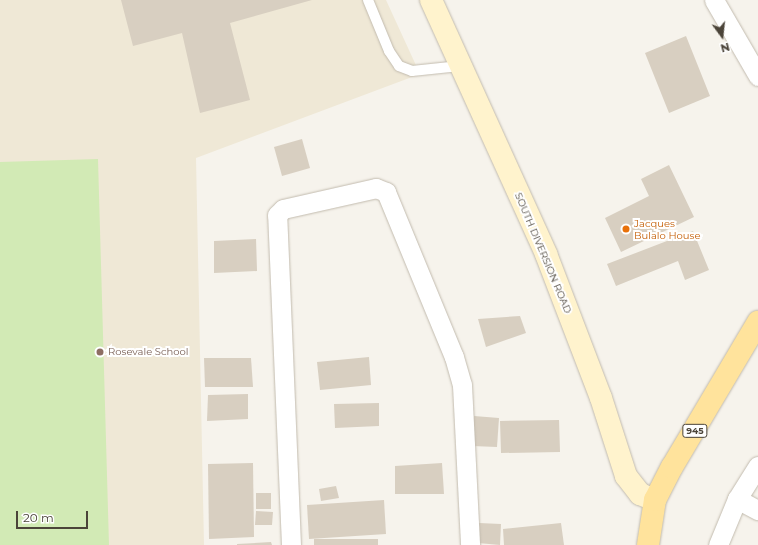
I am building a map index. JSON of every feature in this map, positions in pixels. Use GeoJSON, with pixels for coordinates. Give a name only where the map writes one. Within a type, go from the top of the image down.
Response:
{"type":"FeatureCollection","features":[{"type":"Feature","properties":{"kind":"main road","name":"SOUTH DIVERSION ROAD"},"geometry":{"type":"LineString","coordinates":[[431,0],[546,254],[601,398],[626,476],[640,494],[655,500]]}},
{"type":"Feature","properties":{"kind":"main road","name":"945"},"geometry":{"type":"LineString","coordinates":[[648,545],[655,500],[672,467],[758,322]]}},
{"type":"Feature","properties":{"kind":"street"},"geometry":{"type":"LineString","coordinates":[[714,0],[758,76]]}},
{"type":"Feature","properties":{"kind":"street"},"geometry":{"type":"LineString","coordinates":[[291,545],[277,215],[283,209],[376,188],[386,192],[454,357],[462,385],[470,545]]}},
{"type":"Feature","properties":{"kind":"street"},"geometry":{"type":"LineString","coordinates":[[718,545],[737,499],[758,466]]}},
{"type":"Feature","properties":{"kind":"street"},"geometry":{"type":"LineString","coordinates":[[737,499],[758,510]]}},
{"type":"Feature","properties":{"kind":"lane"},"geometry":{"type":"LineString","coordinates":[[368,0],[389,50],[399,66],[412,71],[460,66]]}},
{"type":"Feature","properties":{"kind":"shaded area","name":"Rosevale School"},"geometry":{"type":"Polygon","coordinates":[[[0,0],[386,0],[420,74],[196,158],[204,545],[0,545],[0,0]]]}},
{"type":"Feature","properties":{"kind":"green space"},"geometry":{"type":"Polygon","coordinates":[[[98,159],[109,545],[0,545],[0,162],[98,159]]]}},
{"type":"Feature","properties":{"kind":"building"},"geometry":{"type":"Polygon","coordinates":[[[121,0],[312,0],[230,23],[250,100],[200,113],[182,33],[133,46],[121,0]]]}},
{"type":"Feature","properties":{"kind":"building"},"geometry":{"type":"Polygon","coordinates":[[[686,36],[710,96],[669,113],[645,53],[686,36]]]}},
{"type":"Feature","properties":{"kind":"building"},"geometry":{"type":"Polygon","coordinates":[[[302,139],[310,168],[282,176],[274,147],[302,139]]]}},
{"type":"Feature","properties":{"kind":"building"},"geometry":{"type":"Polygon","coordinates":[[[669,165],[694,217],[621,252],[605,218],[649,196],[641,179],[669,165]]]}},
{"type":"Feature","properties":{"kind":"building"},"geometry":{"type":"Polygon","coordinates":[[[693,231],[709,270],[685,280],[678,261],[616,286],[607,264],[693,231]]]}},
{"type":"Feature","properties":{"kind":"building"},"geometry":{"type":"Polygon","coordinates":[[[256,239],[257,271],[214,273],[214,241],[256,239]]]}},
{"type":"Feature","properties":{"kind":"building"},"geometry":{"type":"Polygon","coordinates":[[[520,316],[526,333],[486,347],[478,319],[520,316]]]}},
{"type":"Feature","properties":{"kind":"building"},"geometry":{"type":"Polygon","coordinates":[[[369,357],[371,385],[320,390],[317,362],[369,357]]]}},
{"type":"Feature","properties":{"kind":"building"},"geometry":{"type":"Polygon","coordinates":[[[204,358],[251,358],[253,387],[205,387],[204,358]]]}},
{"type":"Feature","properties":{"kind":"building"},"geometry":{"type":"Polygon","coordinates":[[[248,394],[248,419],[207,421],[208,395],[248,394]]]}},
{"type":"Feature","properties":{"kind":"building"},"geometry":{"type":"Polygon","coordinates":[[[379,403],[379,426],[335,428],[334,404],[379,403]]]}},
{"type":"Feature","properties":{"kind":"building"},"geometry":{"type":"Polygon","coordinates":[[[474,416],[499,418],[497,447],[472,446],[474,416]]]}},
{"type":"Feature","properties":{"kind":"building"},"geometry":{"type":"Polygon","coordinates":[[[559,420],[560,452],[501,453],[500,421],[559,420]]]}},
{"type":"Feature","properties":{"kind":"building"},"geometry":{"type":"Polygon","coordinates":[[[253,463],[254,537],[209,539],[208,464],[253,463]]]}},
{"type":"Feature","properties":{"kind":"building"},"geometry":{"type":"Polygon","coordinates":[[[442,463],[444,494],[395,494],[395,466],[442,463]]]}},
{"type":"Feature","properties":{"kind":"building"},"geometry":{"type":"Polygon","coordinates":[[[336,486],[339,498],[321,501],[319,489],[336,486]]]}},
{"type":"Feature","properties":{"kind":"building"},"geometry":{"type":"Polygon","coordinates":[[[256,493],[271,493],[271,509],[256,509],[256,493]]]}},
{"type":"Feature","properties":{"kind":"building"},"geometry":{"type":"Polygon","coordinates":[[[384,500],[386,534],[309,539],[307,505],[384,500]]]}},
{"type":"Feature","properties":{"kind":"building"},"geometry":{"type":"Polygon","coordinates":[[[256,511],[273,512],[272,525],[255,525],[256,511]]]}},
{"type":"Feature","properties":{"kind":"building"},"geometry":{"type":"Polygon","coordinates":[[[479,523],[501,524],[500,545],[478,543],[479,523]]]}},
{"type":"Feature","properties":{"kind":"building"},"geometry":{"type":"Polygon","coordinates":[[[561,523],[564,545],[504,545],[503,529],[561,523]]]}},
{"type":"Feature","properties":{"kind":"building"},"geometry":{"type":"Polygon","coordinates":[[[314,539],[378,539],[378,545],[314,545],[314,539]]]}},
{"type":"Feature","properties":{"kind":"building"},"geometry":{"type":"Polygon","coordinates":[[[271,542],[272,545],[237,545],[237,544],[271,542]]]}},
{"type":"Feature","properties":{"kind":"place","name":"Jacques Bulalo House"},"geometry":{"type":"Point","coordinates":[626,229]}},
{"type":"Feature","properties":{"kind":"place","name":"Rosevale School"},"geometry":{"type":"Point","coordinates":[100,352]}}]}
